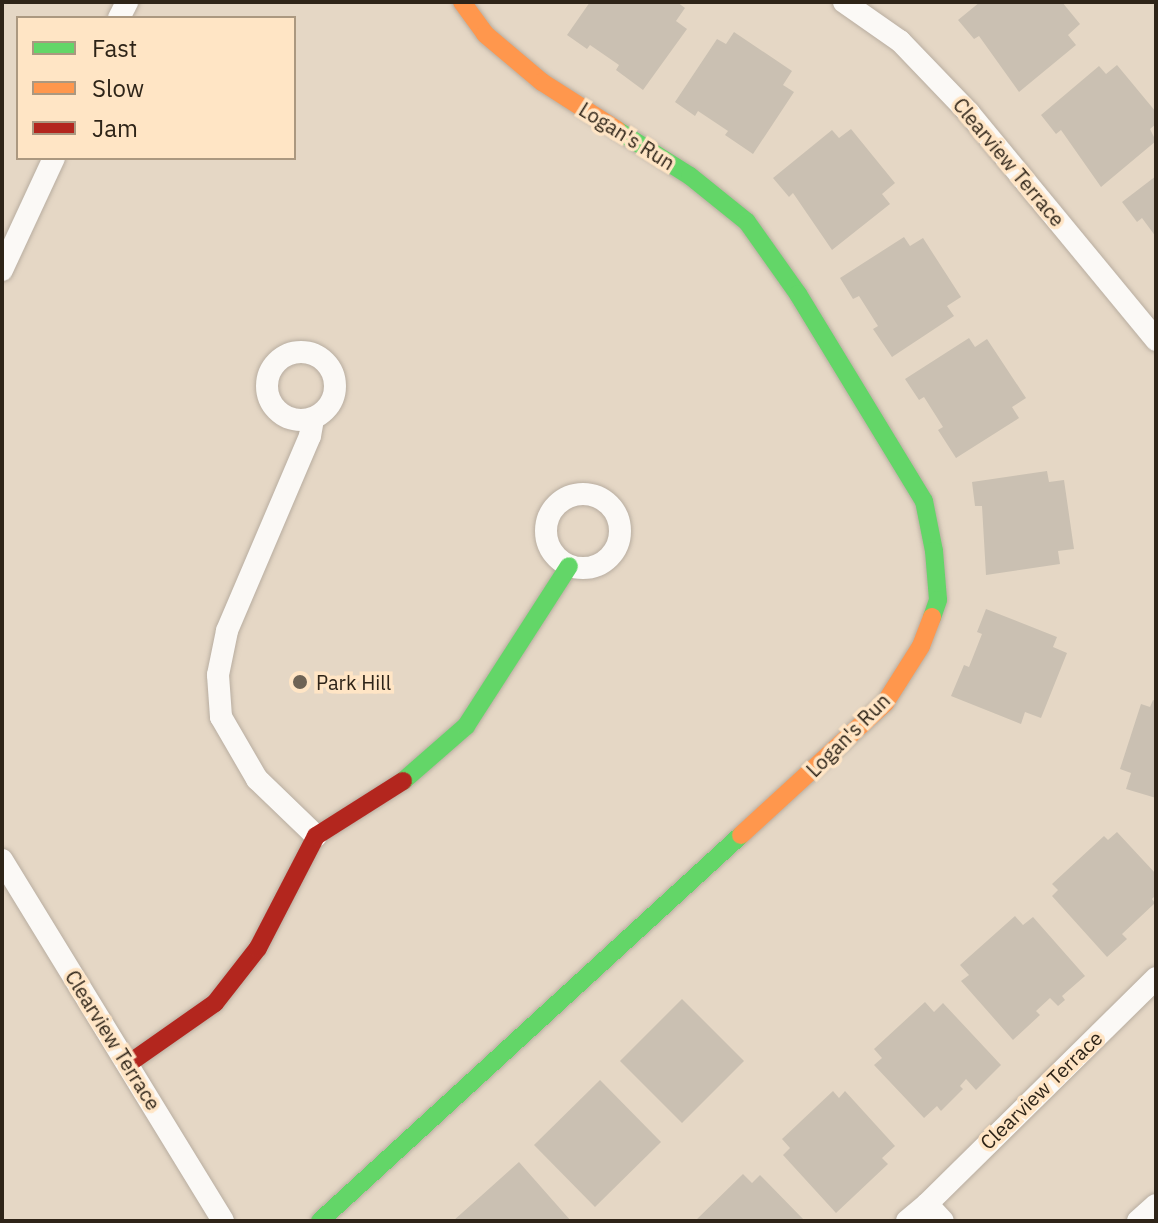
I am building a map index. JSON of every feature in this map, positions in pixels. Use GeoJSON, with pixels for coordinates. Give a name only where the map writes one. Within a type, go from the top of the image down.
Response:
{"type":"FeatureCollection","features":[{"type":"Feature","properties":{"kind":"street","name":"Logan's Run"},"geometry":{"type":"LineString","coordinates":[[320,1221],[885,703],[921,646],[938,600],[934,551],[924,501],[798,294],[747,222],[690,176],[542,82],[485,34],[462,2]]}},
{"type":"Feature","properties":{"kind":"street","name":"Clearview Terrace"},"geometry":{"type":"LineString","coordinates":[[844,2],[900,41],[969,113],[1156,340]]}},
{"type":"Feature","properties":{"kind":"street"},"geometry":{"type":"LineString","coordinates":[[2,270],[53,160]]}},
{"type":"Feature","properties":{"kind":"street"},"geometry":{"type":"LineString","coordinates":[[313,419],[310,436],[227,631],[218,675],[221,717],[257,779],[316,836]]}},
{"type":"Feature","properties":{"kind":"street"},"geometry":{"type":"LineString","coordinates":[[128,1064],[215,1003],[258,948],[316,836],[398,785],[466,726],[569,566]]}},
{"type":"Feature","properties":{"kind":"street","name":"Clearview Terrace"},"geometry":{"type":"LineString","coordinates":[[2,860],[223,1221]]}},
{"type":"Feature","properties":{"kind":"street","name":"Clearview Terrace"},"geometry":{"type":"LineString","coordinates":[[907,1221],[1156,978]]}},
{"type":"Feature","properties":{"kind":"street"},"geometry":{"type":"LineString","coordinates":[[927,1204],[943,1221]]}},
{"type":"Feature","properties":{"kind":"street"},"geometry":{"type":"LineString","coordinates":[[1138,1221],[1156,1205]]}},
{"type":"Feature","properties":{"kind":"building"},"geometry":{"type":"Polygon","coordinates":[[[590,2],[677,2],[685,8],[676,21],[687,29],[643,90],[616,70],[619,65],[590,45],[587,49],[567,35],[590,2]]]}},
{"type":"Feature","properties":{"kind":"building"},"geometry":{"type":"Polygon","coordinates":[[[980,2],[1062,2],[1080,24],[1068,35],[1076,45],[1019,92],[979,36],[974,39],[958,20],[980,2]]]}},
{"type":"Feature","properties":{"kind":"building"},"geometry":{"type":"Polygon","coordinates":[[[734,32],[792,71],[783,85],[794,92],[753,154],[725,135],[728,131],[698,111],[695,116],[675,102],[717,39],[726,44],[734,32]]]}},
{"type":"Feature","properties":{"kind":"building"},"geometry":{"type":"Polygon","coordinates":[[[1117,65],[1156,112],[1156,124],[1150,129],[1156,141],[1101,187],[1061,130],[1056,134],[1041,115],[1099,66],[1106,74],[1117,65]]]}},
{"type":"Feature","properties":{"kind":"building"},"geometry":{"type":"Polygon","coordinates":[[[851,129],[895,183],[882,194],[890,204],[832,250],[793,193],[789,197],[773,178],[832,130],[839,138],[851,129]]]}},
{"type":"Feature","properties":{"kind":"building"},"geometry":{"type":"Polygon","coordinates":[[[1156,176],[1156,237],[1142,218],[1137,222],[1122,202],[1156,176]]]}},
{"type":"Feature","properties":{"kind":"building"},"geometry":{"type":"Polygon","coordinates":[[[904,237],[910,246],[923,238],[961,297],[947,306],[954,316],[892,357],[873,329],[878,326],[859,296],[853,299],[840,278],[904,237]]]}},
{"type":"Feature","properties":{"kind":"building"},"geometry":{"type":"Polygon","coordinates":[[[969,338],[975,347],[987,339],[1026,398],[1012,407],[1019,418],[956,458],[938,430],[943,427],[924,397],[919,400],[905,379],[969,338]]]}},
{"type":"Feature","properties":{"kind":"building"},"geometry":{"type":"Polygon","coordinates":[[[1047,471],[1049,482],[1064,480],[1074,549],[1058,551],[1060,564],[986,575],[982,506],[975,506],[972,482],[1047,471]]]}},
{"type":"Feature","properties":{"kind":"building"},"geometry":{"type":"Polygon","coordinates":[[[986,609],[1057,637],[1053,647],[1067,653],[1041,718],[1025,712],[1021,724],[951,696],[964,665],[969,667],[982,634],[977,632],[986,609]]]}},
{"type":"Feature","properties":{"kind":"building"},"geometry":{"type":"Polygon","coordinates":[[[1153,700],[1156,701],[1156,798],[1126,789],[1131,773],[1120,769],[1141,704],[1150,707],[1153,700]]]}},
{"type":"Feature","properties":{"kind":"building"},"geometry":{"type":"Polygon","coordinates":[[[1117,832],[1156,874],[1156,895],[1152,899],[1155,903],[1122,934],[1127,939],[1107,957],[1052,896],[1058,890],[1052,884],[1104,836],[1108,840],[1117,832]]]}},
{"type":"Feature","properties":{"kind":"building"},"geometry":{"type":"Polygon","coordinates":[[[1015,916],[1023,925],[1033,917],[1085,976],[1062,996],[1065,1000],[1058,1006],[1050,998],[1036,1011],[1040,1015],[1013,1040],[961,981],[969,975],[960,965],[1015,916]]]}},
{"type":"Feature","properties":{"kind":"building"},"geometry":{"type":"Polygon","coordinates":[[[682,999],[744,1061],[682,1123],[620,1061],[682,999]]]}},
{"type":"Feature","properties":{"kind":"building"},"geometry":{"type":"Polygon","coordinates":[[[925,1002],[934,1012],[943,1003],[1001,1065],[976,1090],[966,1079],[960,1086],[963,1089],[941,1111],[937,1106],[924,1118],[874,1065],[882,1058],[874,1049],[925,1002]]]}},
{"type":"Feature","properties":{"kind":"building"},"geometry":{"type":"Polygon","coordinates":[[[600,1080],[661,1142],[595,1207],[534,1145],[600,1080]]]}},
{"type":"Feature","properties":{"kind":"building"},"geometry":{"type":"Polygon","coordinates":[[[833,1091],[839,1098],[845,1091],[895,1146],[882,1158],[888,1164],[836,1213],[783,1155],[790,1148],[782,1139],[833,1091]]]}},
{"type":"Feature","properties":{"kind":"building"},"geometry":{"type":"Polygon","coordinates":[[[519,1162],[571,1221],[453,1221],[481,1196],[519,1162]]]}},
{"type":"Feature","properties":{"kind":"building"},"geometry":{"type":"Polygon","coordinates":[[[743,1174],[752,1183],[760,1175],[805,1221],[695,1221],[743,1174]]]}},
{"type":"Feature","properties":{"kind":"traffic: fast"},"geometry":{"type":"LineString","coordinates":[[617,130],[690,176],[747,222],[798,294],[924,501],[934,551],[938,600],[932,617]]}},
{"type":"Feature","properties":{"kind":"traffic: fast"},"geometry":{"type":"LineString","coordinates":[[403,781],[466,726],[569,566]]}},
{"type":"Feature","properties":{"kind":"traffic: fast"},"geometry":{"type":"LineString","coordinates":[[320,1221],[741,835]]}},
{"type":"Feature","properties":{"kind":"traffic: slow"},"geometry":{"type":"LineString","coordinates":[[462,2],[485,34],[542,82],[617,130]]}},
{"type":"Feature","properties":{"kind":"traffic: slow"},"geometry":{"type":"LineString","coordinates":[[741,835],[885,703],[921,646],[932,617]]}},
{"type":"Feature","properties":{"kind":"traffic: jam"},"geometry":{"type":"LineString","coordinates":[[128,1064],[215,1003],[258,948],[316,836],[403,781]]}},
{"type":"Feature","properties":{"kind":"place","name":"Park Hill"},"geometry":{"type":"Point","coordinates":[300,682]}}]}
